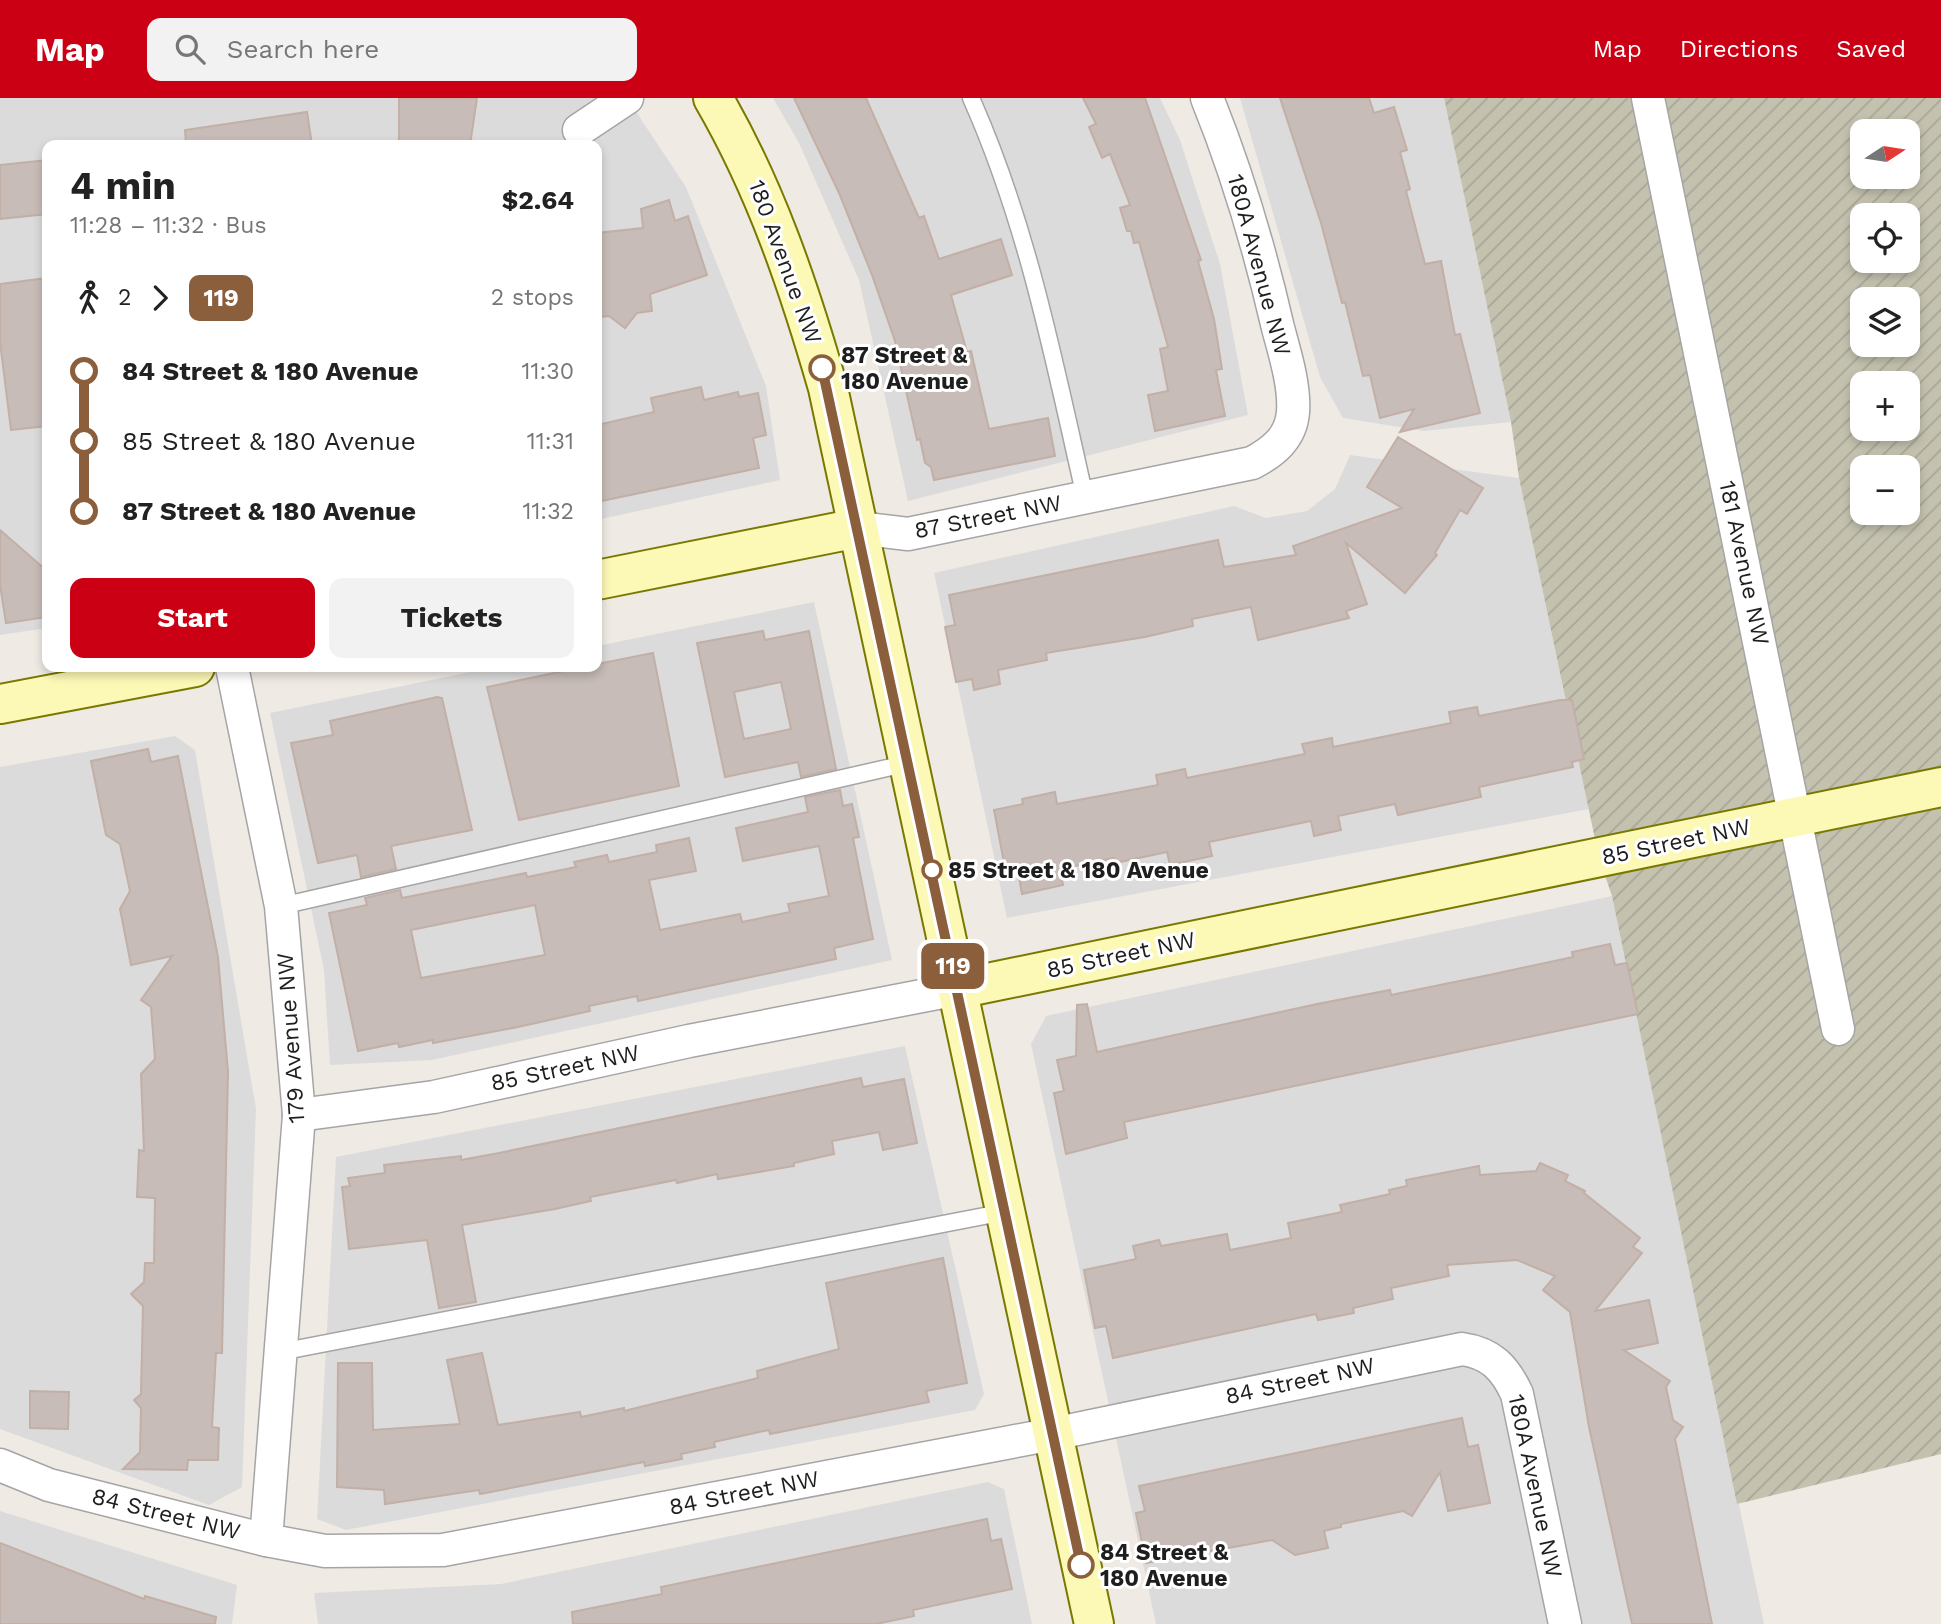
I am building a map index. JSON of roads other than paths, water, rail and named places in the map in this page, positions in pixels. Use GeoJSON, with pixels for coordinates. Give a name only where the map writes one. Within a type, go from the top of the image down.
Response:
{"type":"FeatureCollection","features":[{"type":"Feature","properties":{"kind":"street"},"geometry":{"type":"LineString","coordinates":[[579,130],[628,98]]}},
{"type":"Feature","properties":{"kind":"street","name":"180 Avenue NW"},"geometry":{"type":"LineString","coordinates":[[713,98],[753,176],[805,307],[828,388],[1094,1624]]}},
{"type":"Feature","properties":{"kind":"street","name":"180A Avenue NW"},"geometry":{"type":"LineString","coordinates":[[1207,98],[1242,196],[1282,344],[1293,413],[1286,435]]}},
{"type":"Feature","properties":{"kind":"street","name":"181 Avenue NW"},"geometry":{"type":"LineString","coordinates":[[1648,98],[1838,1029]]}},
{"type":"Feature","properties":{"kind":"street","name":"87 Street NW"},"geometry":{"type":"LineString","coordinates":[[602,579],[858,528],[908,534],[1252,463],[1272,453],[1286,435]]}},
{"type":"Feature","properties":{"kind":"street"},"geometry":{"type":"LineString","coordinates":[[0,704],[169,672]]}},
{"type":"Feature","properties":{"kind":"street","name":"179 Avenue NW"},"geometry":{"type":"LineString","coordinates":[[233,672],[281,906],[299,1115],[266,1540]]}},
{"type":"Feature","properties":{"kind":"street","name":"85 Street NW"},"geometry":{"type":"LineString","coordinates":[[299,1115],[434,1097],[689,1041],[958,989],[1941,787]]}},
{"type":"Feature","properties":{"kind":"street","name":"84 Street NW"},"geometry":{"type":"LineString","coordinates":[[0,1465],[49,1485],[266,1540],[325,1551],[443,1550],[1053,1434],[1442,1351],[1477,1351],[1490,1357]]}},
{"type":"Feature","properties":{"kind":"street","name":"180A Avenue NW"},"geometry":{"type":"LineString","coordinates":[[1490,1357],[1502,1366],[1517,1394],[1565,1624]]}},
{"type":"Feature","properties":{"kind":"lane"},"geometry":{"type":"LineString","coordinates":[[971,98],[1000,163],[1033,269],[1085,498]]}},
{"type":"Feature","properties":{"kind":"lane"},"geometry":{"type":"LineString","coordinates":[[281,906],[909,763]]}},
{"type":"Feature","properties":{"kind":"lane"},"geometry":{"type":"LineString","coordinates":[[280,1352],[1005,1212]]}},
{"type":"Feature","properties":{"kind":"place","name":"87 Street & 180 Avenue"},"geometry":{"type":"Point","coordinates":[822,368]}},
{"type":"Feature","properties":{"kind":"place","name":"85 Street & 180 Avenue"},"geometry":{"type":"Point","coordinates":[932,870]}},
{"type":"Feature","properties":{"kind":"place","name":"84 Street & 180 Avenue"},"geometry":{"type":"Point","coordinates":[1081,1565]}}]}
